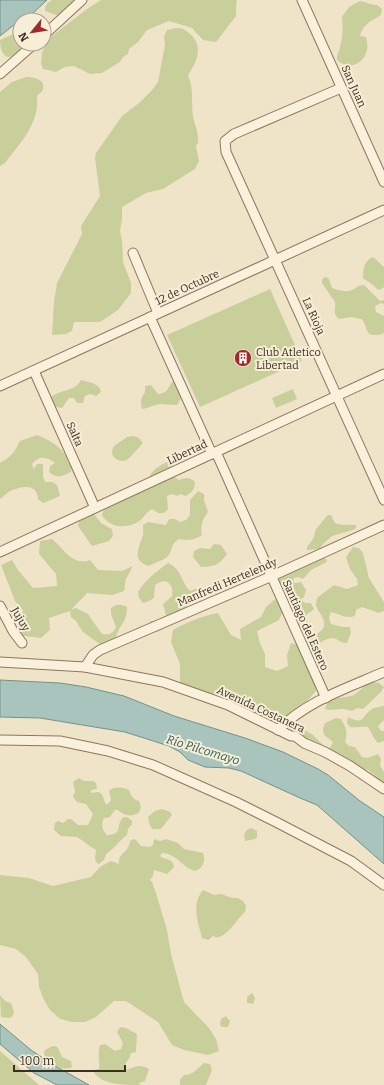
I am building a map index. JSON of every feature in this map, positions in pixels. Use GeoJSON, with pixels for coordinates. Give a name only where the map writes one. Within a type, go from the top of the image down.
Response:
{"type":"FeatureCollection","features":[{"type":"Feature","properties":{"kind":"street"},"geometry":{"type":"LineString","coordinates":[[52,28],[82,0]]}},
{"type":"Feature","properties":{"kind":"street","name":"San Juan"},"geometry":{"type":"LineString","coordinates":[[302,0],[384,182]]}},
{"type":"Feature","properties":{"kind":"street"},"geometry":{"type":"LineString","coordinates":[[0,74],[25,52]]}},
{"type":"Feature","properties":{"kind":"street","name":"La Rioja"},"geometry":{"type":"LineString","coordinates":[[341,88],[234,134],[225,141],[226,152],[276,259],[384,500]]}},
{"type":"Feature","properties":{"kind":"street","name":"12 de Octubre"},"geometry":{"type":"LineString","coordinates":[[0,386],[384,210]]}},
{"type":"Feature","properties":{"kind":"street","name":"Santiago del Estero"},"geometry":{"type":"LineString","coordinates":[[133,253],[154,315],[214,453],[272,576],[326,698]]}},
{"type":"Feature","properties":{"kind":"street","name":"Salta"},"geometry":{"type":"LineString","coordinates":[[34,370],[95,508]]}},
{"type":"Feature","properties":{"kind":"street","name":"Libertad"},"geometry":{"type":"LineString","coordinates":[[0,552],[384,374]]}},
{"type":"Feature","properties":{"kind":"street","name":"Manfredi Hertelendy"},"geometry":{"type":"LineString","coordinates":[[85,667],[93,655],[100,650],[272,576],[384,525]]}},
{"type":"Feature","properties":{"kind":"street","name":"Jujuy"},"geometry":{"type":"LineString","coordinates":[[0,606],[13,631],[22,643]]}},
{"type":"Feature","properties":{"kind":"street","name":"Avenida Costanera"},"geometry":{"type":"LineString","coordinates":[[0,662],[85,667],[163,682],[228,705],[278,730],[295,736],[304,743],[325,752],[350,766],[384,789]]}},
{"type":"Feature","properties":{"kind":"street"},"geometry":{"type":"LineString","coordinates":[[278,730],[289,718],[305,708],[384,672]]}},
{"type":"Feature","properties":{"kind":"street"},"geometry":{"type":"LineString","coordinates":[[0,740],[60,741],[108,751],[153,765],[276,822],[351,861],[384,885]]}},
{"type":"Feature","properties":{"kind":"green space"},"geometry":{"type":"Polygon","coordinates":[[[52,0],[74,0],[61,15],[56,15],[52,14],[52,12],[45,11],[45,7],[52,0]]]}},
{"type":"Feature","properties":{"kind":"green space"},"geometry":{"type":"Polygon","coordinates":[[[101,0],[237,0],[236,16],[216,42],[203,40],[192,28],[169,21],[147,30],[138,42],[129,49],[128,54],[123,57],[120,62],[102,73],[90,74],[74,66],[65,67],[56,72],[43,69],[41,63],[42,53],[52,52],[52,36],[101,0]]]}},
{"type":"Feature","properties":{"kind":"green space"},"geometry":{"type":"Polygon","coordinates":[[[360,1],[377,5],[382,9],[381,15],[368,23],[361,32],[360,36],[366,37],[367,45],[367,50],[363,59],[355,64],[346,65],[337,60],[343,29],[342,17],[349,7],[360,1]]]}},
{"type":"Feature","properties":{"kind":"green space"},"geometry":{"type":"Polygon","coordinates":[[[176,28],[184,29],[188,32],[197,44],[198,49],[198,54],[194,65],[188,75],[192,90],[193,116],[198,134],[198,143],[196,146],[199,161],[195,169],[163,189],[146,193],[122,207],[120,231],[123,262],[131,283],[131,293],[118,310],[100,322],[74,322],[72,331],[66,334],[52,335],[57,283],[82,234],[81,226],[100,196],[95,158],[96,153],[122,116],[139,103],[158,82],[165,45],[164,37],[167,30],[176,28]]]}},
{"type":"Feature","properties":{"kind":"green space"},"geometry":{"type":"Polygon","coordinates":[[[12,35],[12,52],[20,52],[14,56],[7,57],[1,49],[0,40],[12,35]]]}},
{"type":"Feature","properties":{"kind":"green space"},"geometry":{"type":"Polygon","coordinates":[[[26,77],[35,78],[41,81],[43,83],[43,90],[37,96],[35,115],[28,132],[5,163],[0,166],[0,92],[12,82],[26,77]]]}},
{"type":"Feature","properties":{"kind":"green space"},"geometry":{"type":"Polygon","coordinates":[[[373,257],[384,267],[384,287],[380,290],[363,278],[366,263],[373,257]]]}},
{"type":"Feature","properties":{"kind":"green space"},"geometry":{"type":"Polygon","coordinates":[[[326,277],[329,279],[332,288],[349,291],[358,286],[364,285],[380,301],[384,300],[384,304],[381,303],[375,306],[376,312],[384,316],[384,333],[371,335],[367,331],[365,324],[361,319],[351,317],[339,319],[335,313],[335,302],[322,283],[323,278],[326,277]]]}},
{"type":"Feature","properties":{"kind":"green space"},"geometry":{"type":"Polygon","coordinates":[[[270,289],[302,361],[200,407],[167,335],[270,289]]]}},
{"type":"Feature","properties":{"kind":"green space"},"geometry":{"type":"Polygon","coordinates":[[[81,380],[93,383],[99,387],[101,392],[96,396],[90,394],[85,396],[83,403],[77,403],[74,398],[69,398],[62,408],[54,405],[51,397],[55,394],[72,389],[81,380]]]}},
{"type":"Feature","properties":{"kind":"green space"},"geometry":{"type":"Polygon","coordinates":[[[174,380],[183,395],[177,405],[159,404],[142,409],[141,400],[145,392],[145,386],[151,385],[158,394],[165,392],[174,380]]]}},
{"type":"Feature","properties":{"kind":"green space"},"geometry":{"type":"Polygon","coordinates":[[[293,389],[297,399],[276,408],[272,398],[293,389]]]}},
{"type":"Feature","properties":{"kind":"green space"},"geometry":{"type":"Polygon","coordinates":[[[37,435],[57,446],[66,456],[68,463],[72,467],[71,472],[63,476],[55,476],[49,472],[50,466],[55,463],[49,459],[40,458],[32,464],[34,469],[37,464],[43,464],[43,476],[45,482],[52,482],[57,485],[60,496],[43,503],[38,499],[35,490],[24,487],[10,491],[0,499],[0,463],[12,454],[20,441],[37,435]]]}},
{"type":"Feature","properties":{"kind":"green space"},"geometry":{"type":"Polygon","coordinates":[[[134,436],[139,438],[143,443],[127,460],[117,460],[112,454],[114,446],[127,437],[134,436]]]}},
{"type":"Feature","properties":{"kind":"green space"},"geometry":{"type":"Polygon","coordinates":[[[169,461],[177,471],[174,477],[179,480],[190,478],[195,482],[194,488],[190,493],[186,496],[172,494],[167,496],[168,509],[164,513],[158,513],[152,509],[138,522],[128,526],[113,525],[105,519],[102,515],[104,509],[148,480],[154,470],[169,461]]]}},
{"type":"Feature","properties":{"kind":"green space"},"geometry":{"type":"Polygon","coordinates":[[[198,491],[204,494],[204,500],[208,512],[202,523],[202,535],[191,540],[179,539],[174,543],[169,555],[149,566],[140,561],[138,558],[138,550],[143,535],[143,525],[148,522],[166,525],[169,519],[175,519],[180,522],[186,520],[190,515],[190,500],[198,491]]]}},
{"type":"Feature","properties":{"kind":"green space"},"geometry":{"type":"Polygon","coordinates":[[[94,514],[101,523],[112,529],[113,536],[109,541],[92,546],[78,526],[79,521],[94,514]]]}},
{"type":"Feature","properties":{"kind":"green space"},"geometry":{"type":"Polygon","coordinates":[[[328,515],[331,515],[335,523],[343,525],[356,525],[356,528],[332,536],[319,549],[307,550],[316,529],[328,515]]]}},
{"type":"Feature","properties":{"kind":"green space"},"geometry":{"type":"Polygon","coordinates":[[[52,539],[72,558],[81,561],[90,560],[98,570],[122,571],[133,566],[126,579],[124,591],[112,595],[87,593],[71,610],[76,608],[88,614],[102,634],[110,634],[116,627],[111,614],[111,608],[119,605],[127,607],[125,619],[114,642],[102,646],[82,631],[76,621],[71,617],[70,611],[49,618],[50,630],[41,638],[16,635],[21,623],[23,610],[15,601],[1,565],[12,560],[33,588],[57,586],[56,574],[39,554],[40,541],[52,539]]]}},
{"type":"Feature","properties":{"kind":"green space"},"geometry":{"type":"Polygon","coordinates":[[[214,544],[221,545],[227,554],[216,565],[201,567],[193,557],[194,551],[200,548],[210,549],[214,544]]]}},
{"type":"Feature","properties":{"kind":"green space"},"geometry":{"type":"Polygon","coordinates":[[[353,547],[359,548],[363,553],[369,578],[384,602],[384,611],[379,613],[362,607],[356,610],[355,616],[348,617],[331,612],[329,618],[331,624],[350,627],[351,633],[347,643],[333,638],[320,643],[313,649],[307,646],[305,641],[309,637],[321,631],[324,624],[323,618],[316,605],[317,598],[334,585],[347,589],[358,585],[357,579],[350,569],[346,557],[353,547]]]}},
{"type":"Feature","properties":{"kind":"green space"},"geometry":{"type":"Polygon","coordinates":[[[324,556],[327,561],[325,563],[311,570],[303,579],[297,577],[294,578],[293,581],[295,583],[301,582],[306,590],[304,597],[301,599],[305,603],[311,603],[314,609],[307,614],[306,617],[309,626],[304,628],[299,621],[292,601],[281,584],[279,575],[324,556]]]}},
{"type":"Feature","properties":{"kind":"green space"},"geometry":{"type":"Polygon","coordinates":[[[168,563],[179,572],[190,591],[201,587],[206,588],[201,596],[190,602],[177,619],[172,620],[157,632],[151,629],[150,621],[156,621],[166,616],[163,604],[172,596],[172,587],[166,581],[160,582],[155,585],[154,598],[143,603],[139,598],[138,592],[148,579],[168,563]]]}},
{"type":"Feature","properties":{"kind":"green space"},"geometry":{"type":"Polygon","coordinates":[[[275,599],[284,608],[279,620],[257,631],[265,654],[265,667],[277,671],[288,666],[287,655],[291,643],[298,645],[315,678],[316,691],[308,700],[279,722],[266,725],[255,720],[228,697],[216,693],[204,695],[180,688],[180,664],[171,642],[173,630],[184,624],[218,613],[231,635],[241,640],[240,629],[261,617],[266,607],[275,599]]]}},
{"type":"Feature","properties":{"kind":"green space"},"geometry":{"type":"Polygon","coordinates":[[[373,682],[379,683],[384,687],[381,692],[363,709],[357,708],[352,711],[344,709],[325,709],[330,701],[351,696],[373,682]]]}},
{"type":"Feature","properties":{"kind":"green space"},"geometry":{"type":"Polygon","coordinates":[[[384,706],[384,720],[378,726],[381,731],[384,731],[384,741],[378,743],[368,727],[350,727],[347,723],[348,717],[357,721],[362,719],[372,709],[384,706]]]}},
{"type":"Feature","properties":{"kind":"green space"},"geometry":{"type":"Polygon","coordinates":[[[336,718],[341,719],[344,725],[346,730],[345,742],[349,746],[355,747],[362,757],[367,758],[378,754],[381,759],[380,765],[384,772],[384,783],[368,770],[350,766],[295,737],[293,731],[298,726],[313,735],[324,746],[330,748],[333,742],[324,735],[323,729],[325,723],[336,718]]]}},
{"type":"Feature","properties":{"kind":"green space"},"geometry":{"type":"Polygon","coordinates":[[[79,778],[84,781],[93,781],[96,783],[97,789],[91,790],[91,793],[101,793],[106,804],[111,800],[109,791],[111,789],[122,788],[129,790],[132,797],[139,801],[141,807],[139,813],[136,814],[128,815],[115,810],[110,817],[104,818],[102,827],[107,835],[118,831],[121,820],[124,817],[127,817],[132,821],[132,824],[128,829],[127,835],[106,854],[104,860],[99,864],[95,859],[96,850],[77,837],[61,836],[54,830],[55,823],[58,821],[63,823],[68,819],[71,819],[78,825],[87,825],[89,823],[93,814],[86,804],[77,802],[73,797],[75,791],[73,785],[74,781],[79,778]]]}},
{"type":"Feature","properties":{"kind":"green space"},"geometry":{"type":"Polygon","coordinates":[[[162,809],[170,812],[172,815],[161,829],[152,829],[148,817],[155,811],[162,809]]]}},
{"type":"Feature","properties":{"kind":"green space"},"geometry":{"type":"Polygon","coordinates":[[[251,828],[257,831],[257,837],[255,839],[245,841],[244,834],[251,828]]]}},
{"type":"Feature","properties":{"kind":"green space"},"geometry":{"type":"Polygon","coordinates":[[[134,839],[141,846],[150,847],[153,845],[154,839],[160,841],[166,839],[178,843],[184,849],[203,853],[203,864],[198,870],[195,871],[171,855],[162,853],[160,856],[172,862],[174,867],[167,874],[154,870],[153,876],[150,880],[156,893],[167,930],[171,954],[184,1002],[209,1028],[216,1039],[219,1051],[208,1055],[184,1050],[172,1045],[158,1022],[126,1001],[114,1001],[96,1017],[85,1022],[72,1022],[60,1019],[50,1010],[43,998],[39,987],[38,974],[26,957],[16,949],[0,945],[0,875],[29,878],[53,886],[91,877],[100,867],[111,861],[119,864],[120,857],[128,848],[131,840],[134,839]]]}},
{"type":"Feature","properties":{"kind":"green space"},"geometry":{"type":"Polygon","coordinates":[[[203,890],[214,895],[221,894],[232,898],[238,898],[243,901],[246,906],[245,912],[226,933],[218,937],[213,936],[208,940],[202,938],[196,913],[197,901],[203,890]]]}},
{"type":"Feature","properties":{"kind":"green space"},"geometry":{"type":"Polygon","coordinates":[[[252,993],[255,998],[253,1004],[247,1003],[247,997],[252,993]]]}},
{"type":"Feature","properties":{"kind":"green space"},"geometry":{"type":"Polygon","coordinates":[[[0,995],[5,1001],[11,1003],[14,1012],[12,1017],[1,1017],[0,995]]]}},
{"type":"Feature","properties":{"kind":"green space"},"geometry":{"type":"Polygon","coordinates":[[[226,1016],[230,1021],[228,1027],[222,1027],[220,1025],[221,1019],[226,1016]]]}},
{"type":"Feature","properties":{"kind":"green space"},"geometry":{"type":"Polygon","coordinates":[[[120,1027],[126,1028],[137,1034],[136,1052],[131,1053],[125,1064],[127,1070],[138,1066],[143,1066],[149,1069],[145,1081],[139,1083],[140,1085],[120,1084],[106,1081],[96,1075],[93,1070],[99,1069],[100,1045],[105,1044],[115,1051],[121,1049],[123,1043],[117,1032],[120,1027]]]}},
{"type":"Feature","properties":{"kind":"green space"},"geometry":{"type":"Polygon","coordinates":[[[56,1046],[62,1057],[71,1061],[72,1067],[66,1069],[62,1068],[55,1066],[46,1060],[44,1051],[50,1047],[56,1046]]]}},
{"type":"Feature","properties":{"kind":"green space"},"geometry":{"type":"Polygon","coordinates":[[[0,1051],[39,1085],[0,1085],[0,1051]]]}},
{"type":"Feature","properties":{"kind":"green space"},"geometry":{"type":"Polygon","coordinates":[[[204,1063],[210,1064],[212,1070],[206,1085],[180,1085],[180,1080],[184,1075],[193,1073],[204,1063]]]}},
{"type":"Feature","properties":{"kind":"water"},"geometry":{"type":"Polygon","coordinates":[[[0,0],[47,0],[34,12],[12,12],[12,26],[0,36],[0,0]]]}},
{"type":"Feature","properties":{"kind":"water","name":"Río Pilcomayo"},"geometry":{"type":"Polygon","coordinates":[[[0,680],[60,683],[86,687],[124,696],[174,716],[245,738],[283,752],[328,775],[360,801],[384,817],[384,864],[317,805],[241,771],[229,768],[205,767],[188,760],[180,752],[169,746],[125,732],[40,718],[0,717],[0,680]]]}},
{"type":"Feature","properties":{"kind":"water"},"geometry":{"type":"Polygon","coordinates":[[[0,1024],[31,1050],[55,1066],[89,1085],[57,1085],[34,1073],[0,1044],[0,1024]]]}},
{"type":"Feature","properties":{"kind":"place","name":"Club Atletico Libertad"},"geometry":{"type":"Point","coordinates":[243,358]}}]}
